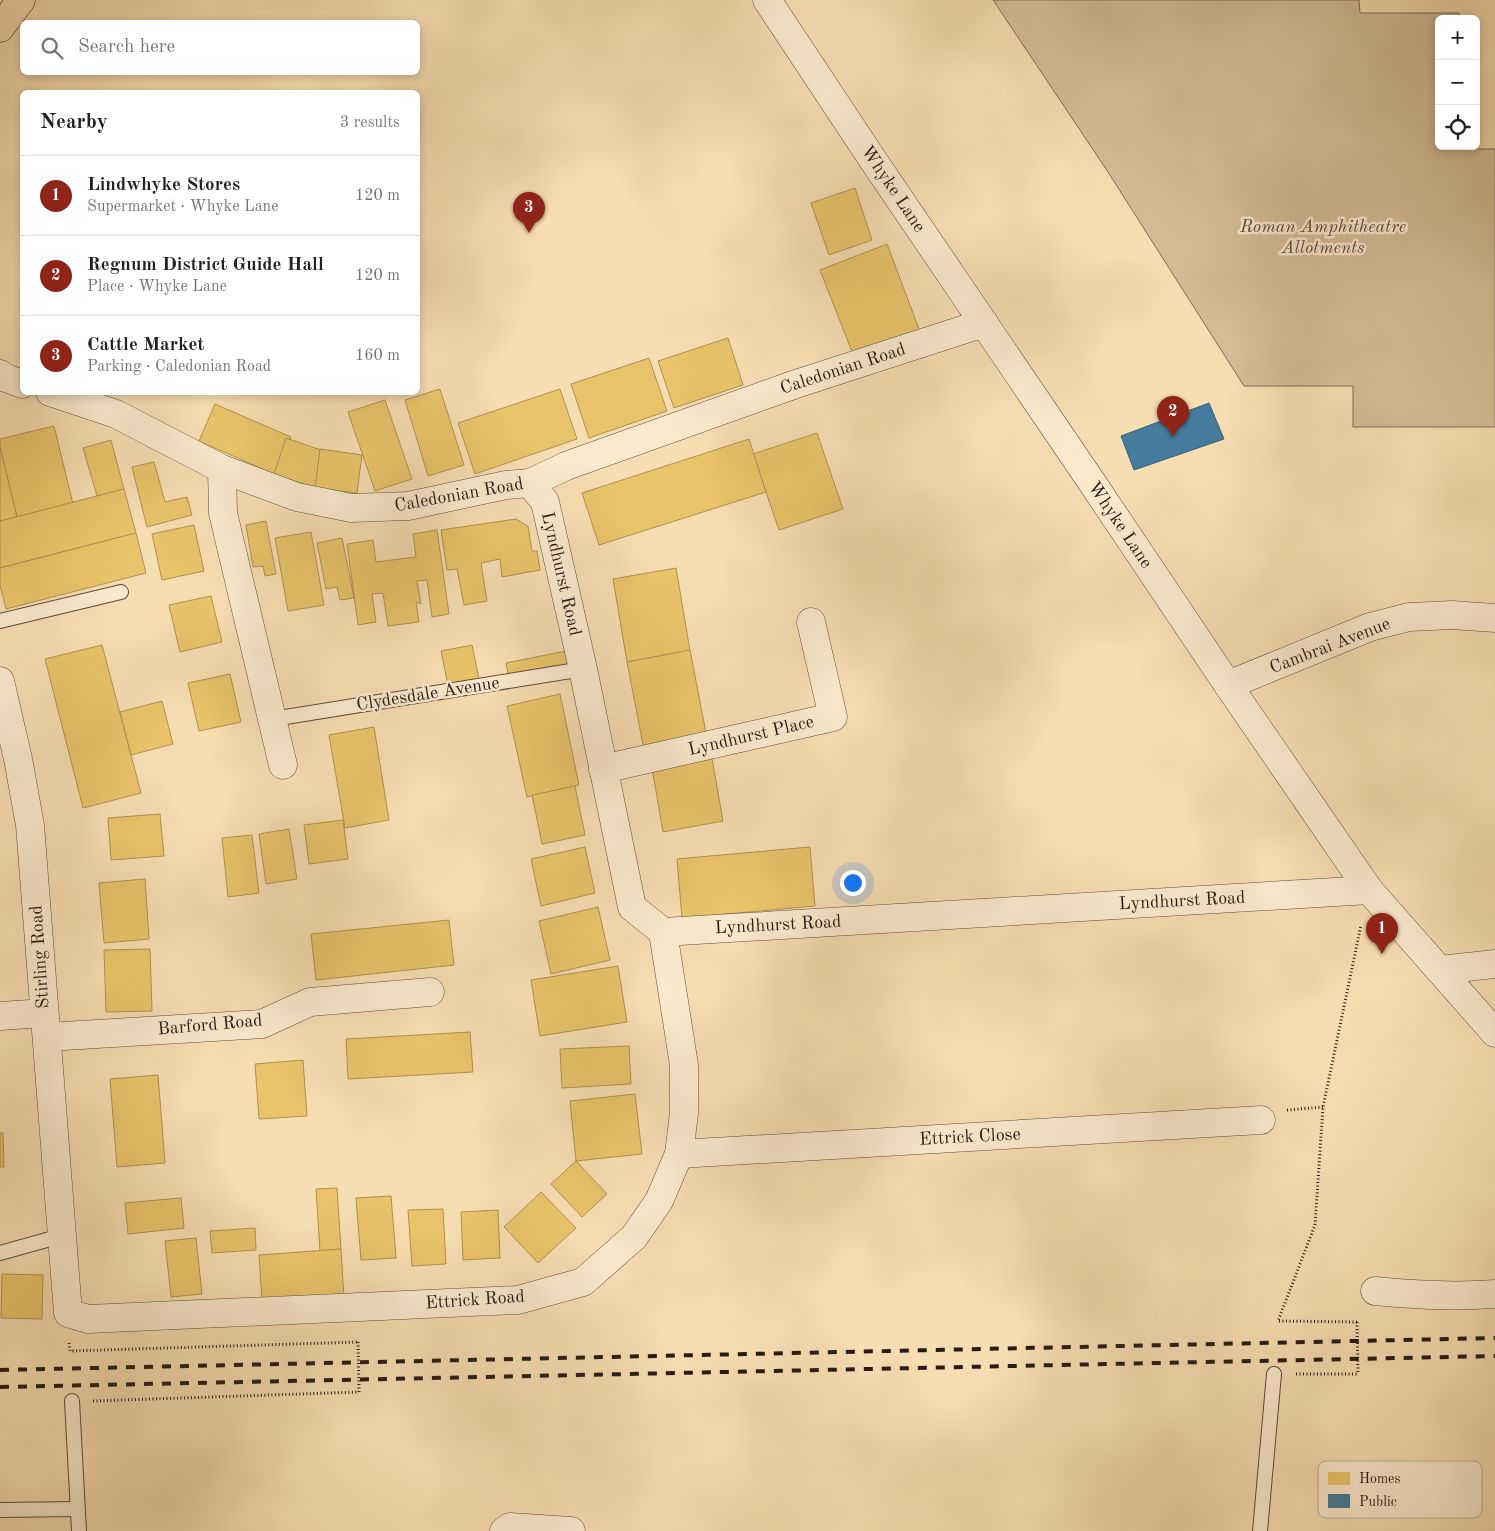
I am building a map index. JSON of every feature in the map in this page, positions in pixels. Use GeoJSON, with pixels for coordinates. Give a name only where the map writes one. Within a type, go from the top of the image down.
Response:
{"type":"FeatureCollection","features":[{"type":"Feature","properties":{"kind":"main road"},"geometry":{"type":"LineString","coordinates":[[0,28],[21,0]]}},
{"type":"Feature","properties":{"kind":"street","name":"Whyke Lane"},"geometry":{"type":"LineString","coordinates":[[767,0],[874,163],[1369,890],[1495,1032]]}},
{"type":"Feature","properties":{"kind":"street","name":"Caledonian Road"},"geometry":{"type":"LineString","coordinates":[[59,395],[116,414],[222,469],[297,497],[351,508],[408,506],[506,485],[530,483],[566,466],[786,387],[984,323]]}},
{"type":"Feature","properties":{"kind":"street"},"geometry":{"type":"LineString","coordinates":[[0,374],[20,383]]}},
{"type":"Feature","properties":{"kind":"street"},"geometry":{"type":"LineString","coordinates":[[222,469],[223,513],[283,765]]}},
{"type":"Feature","properties":{"kind":"street","name":"Lyndhurst Road"},"geometry":{"type":"LineString","coordinates":[[530,483],[545,502],[583,669],[632,906],[662,932],[1369,890]]}},
{"type":"Feature","properties":{"kind":"street","name":"Cambrai Avenue"},"geometry":{"type":"LineString","coordinates":[[1228,685],[1370,627],[1409,617],[1452,615],[1495,618]]}},
{"type":"Feature","properties":{"kind":"street","name":"Lyndhurst Place"},"geometry":{"type":"LineString","coordinates":[[603,769],[833,717],[811,622]]}},
{"type":"Feature","properties":{"kind":"street","name":"Stirling Road"},"geometry":{"type":"LineString","coordinates":[[0,681],[18,759],[30,826],[68,1313]]}},
{"type":"Feature","properties":{"kind":"street","name":"Ettrick Road"},"geometry":{"type":"LineString","coordinates":[[68,1313],[88,1319],[518,1300],[583,1282],[634,1237],[659,1201],[679,1154],[684,1113],[684,1065],[662,932]]}},
{"type":"Feature","properties":{"kind":"street"},"geometry":{"type":"LineString","coordinates":[[1440,970],[1495,964]]}},
{"type":"Feature","properties":{"kind":"street","name":"Barford Road"},"geometry":{"type":"LineString","coordinates":[[0,1016],[46,1025],[262,1024],[310,1002],[430,992]]}},
{"type":"Feature","properties":{"kind":"street","name":"Ettrick Close"},"geometry":{"type":"LineString","coordinates":[[679,1154],[1261,1120]]}},
{"type":"Feature","properties":{"kind":"street"},"geometry":{"type":"LineString","coordinates":[[1375,1291],[1414,1295],[1462,1296],[1495,1294]]}},
{"type":"Feature","properties":{"kind":"street"},"geometry":{"type":"LineString","coordinates":[[504,1531],[510,1527],[571,1531]]}},
{"type":"Feature","properties":{"kind":"lane"},"geometry":{"type":"LineString","coordinates":[[0,621],[121,592]]}},
{"type":"Feature","properties":{"kind":"lane","name":"Clydesdale Avenue"},"geometry":{"type":"LineString","coordinates":[[273,719],[583,669]]}},
{"type":"Feature","properties":{"kind":"lane"},"geometry":{"type":"LineString","coordinates":[[0,1253],[61,1236]]}},
{"type":"Feature","properties":{"kind":"lane"},"geometry":{"type":"LineString","coordinates":[[1260,1531],[1274,1374]]}},
{"type":"Feature","properties":{"kind":"lane"},"geometry":{"type":"LineString","coordinates":[[72,1401],[79,1531]]}},
{"type":"Feature","properties":{"kind":"lane"},"geometry":{"type":"LineString","coordinates":[[0,1510],[77,1510]]}},
{"type":"Feature","properties":{"kind":"path"},"geometry":{"type":"LineString","coordinates":[[1274,1374],[1358,1374],[1357,1322],[1278,1321],[1315,1225],[1323,1107],[1369,890]]}},
{"type":"Feature","properties":{"kind":"path"},"geometry":{"type":"LineString","coordinates":[[108,1350],[358,1342],[359,1392],[108,1401]]}},
{"type":"Feature","properties":{"kind":"green space","name":"Roman Amphitheatre Allotments"},"geometry":{"type":"Polygon","coordinates":[[[993,0],[1359,0],[1360,13],[1459,13],[1459,15],[1435,15],[1435,150],[1495,149],[1495,427],[1353,427],[1353,386],[1244,386],[1108,172],[993,0]]]}},
{"type":"Feature","properties":{"kind":"building: Homes"},"geometry":{"type":"Polygon","coordinates":[[[855,188],[872,240],[829,255],[811,203],[855,188]]]}},
{"type":"Feature","properties":{"kind":"building: Homes"},"geometry":{"type":"Polygon","coordinates":[[[887,244],[922,337],[856,362],[820,270],[887,244]]]}},
{"type":"Feature","properties":{"kind":"building: Homes"},"geometry":{"type":"Polygon","coordinates":[[[728,338],[743,385],[674,408],[658,361],[728,338]]]}},
{"type":"Feature","properties":{"kind":"building: Homes"},"geometry":{"type":"Polygon","coordinates":[[[649,358],[667,411],[589,438],[571,384],[649,358]]]}},
{"type":"Feature","properties":{"kind":"building: Homes"},"geometry":{"type":"Polygon","coordinates":[[[440,389],[464,465],[428,476],[405,400],[440,389]]]}},
{"type":"Feature","properties":{"kind":"building: Homes"},"geometry":{"type":"Polygon","coordinates":[[[560,389],[577,439],[475,474],[458,423],[560,389]]]}},
{"type":"Feature","properties":{"kind":"building: Homes"},"geometry":{"type":"Polygon","coordinates":[[[385,400],[412,479],[375,491],[348,412],[385,400]]]}},
{"type":"Feature","properties":{"kind":"building: Homes"},"geometry":{"type":"Polygon","coordinates":[[[215,404],[291,437],[274,474],[199,441],[215,404]]]}},
{"type":"Feature","properties":{"kind":"building: Homes"},"geometry":{"type":"Polygon","coordinates":[[[54,426],[73,504],[17,517],[0,447],[0,439],[54,426]]]}},
{"type":"Feature","properties":{"kind":"building: Homes"},"geometry":{"type":"Polygon","coordinates":[[[817,433],[843,509],[779,530],[753,454],[817,433]]]}},
{"type":"Feature","properties":{"kind":"building: Homes"},"geometry":{"type":"Polygon","coordinates":[[[286,438],[327,452],[315,488],[274,474],[286,438]]]}},
{"type":"Feature","properties":{"kind":"building: Homes"},"geometry":{"type":"Polygon","coordinates":[[[749,439],[766,492],[599,545],[582,493],[749,439]]]}},
{"type":"Feature","properties":{"kind":"building: Homes"},"geometry":{"type":"Polygon","coordinates":[[[111,440],[124,489],[97,496],[83,448],[111,440]]]}},
{"type":"Feature","properties":{"kind":"building: Homes"},"geometry":{"type":"Polygon","coordinates":[[[0,447],[17,517],[0,521],[0,447]]]}},
{"type":"Feature","properties":{"kind":"building: Homes"},"geometry":{"type":"Polygon","coordinates":[[[320,449],[362,455],[357,493],[315,488],[320,449]]]}},
{"type":"Feature","properties":{"kind":"building: Homes"},"geometry":{"type":"Polygon","coordinates":[[[154,462],[165,502],[187,497],[192,515],[147,527],[132,467],[154,462]]]}},
{"type":"Feature","properties":{"kind":"building: Homes"},"geometry":{"type":"Polygon","coordinates":[[[124,489],[136,533],[0,568],[0,521],[124,489]]]}},
{"type":"Feature","properties":{"kind":"building: Homes"},"geometry":{"type":"Polygon","coordinates":[[[516,519],[528,526],[532,551],[537,551],[540,570],[502,577],[500,559],[481,563],[487,601],[464,605],[457,569],[447,570],[441,530],[516,519]]]}},
{"type":"Feature","properties":{"kind":"building: Homes"},"geometry":{"type":"Polygon","coordinates":[[[266,521],[276,574],[265,576],[263,566],[253,567],[246,525],[266,521]]]}},
{"type":"Feature","properties":{"kind":"building: Homes"},"geometry":{"type":"Polygon","coordinates":[[[194,525],[204,571],[162,580],[152,534],[194,525]]]}},
{"type":"Feature","properties":{"kind":"building: Homes"},"geometry":{"type":"Polygon","coordinates":[[[437,530],[449,614],[432,617],[427,580],[417,581],[421,604],[416,602],[419,622],[388,626],[383,593],[372,594],[376,622],[358,625],[347,544],[373,540],[376,562],[416,557],[413,534],[437,530]]]}},
{"type":"Feature","properties":{"kind":"building: Homes"},"geometry":{"type":"Polygon","coordinates":[[[311,532],[324,605],[288,611],[275,538],[311,532]]]}},
{"type":"Feature","properties":{"kind":"building: Homes"},"geometry":{"type":"Polygon","coordinates":[[[136,533],[146,573],[6,609],[0,585],[0,568],[136,533]]]}},
{"type":"Feature","properties":{"kind":"building: Homes"},"geometry":{"type":"Polygon","coordinates":[[[342,538],[354,598],[340,600],[337,587],[326,589],[317,543],[342,538]]]}},
{"type":"Feature","properties":{"kind":"building: Homes"},"geometry":{"type":"Polygon","coordinates":[[[676,568],[690,651],[627,662],[613,579],[676,568]]]}},
{"type":"Feature","properties":{"kind":"building: Homes"},"geometry":{"type":"Polygon","coordinates":[[[211,596],[222,642],[180,652],[169,605],[211,596]]]}},
{"type":"Feature","properties":{"kind":"building: Homes"},"geometry":{"type":"Polygon","coordinates":[[[102,645],[141,793],[83,808],[45,659],[102,645]]]}},
{"type":"Feature","properties":{"kind":"building: Homes"},"geometry":{"type":"Polygon","coordinates":[[[472,645],[479,679],[448,685],[441,651],[472,645]]]}},
{"type":"Feature","properties":{"kind":"building: Homes"},"geometry":{"type":"Polygon","coordinates":[[[690,650],[708,743],[645,755],[627,662],[690,650]]]}},
{"type":"Feature","properties":{"kind":"building: Homes"},"geometry":{"type":"Polygon","coordinates":[[[566,651],[569,667],[509,679],[506,663],[566,651]]]}},
{"type":"Feature","properties":{"kind":"building: Homes"},"geometry":{"type":"Polygon","coordinates":[[[230,674],[241,722],[199,731],[188,683],[230,674]]]}},
{"type":"Feature","properties":{"kind":"building: Homes"},"geometry":{"type":"Polygon","coordinates":[[[560,694],[579,785],[527,797],[507,706],[560,694]]]}},
{"type":"Feature","properties":{"kind":"building: Homes"},"geometry":{"type":"Polygon","coordinates":[[[162,701],[173,744],[131,755],[120,712],[162,701]]]}},
{"type":"Feature","properties":{"kind":"building: Homes"},"geometry":{"type":"Polygon","coordinates":[[[374,727],[389,820],[345,828],[329,735],[374,727]]]}},
{"type":"Feature","properties":{"kind":"building: Homes"},"geometry":{"type":"Polygon","coordinates":[[[712,758],[723,821],[663,832],[652,768],[712,758]]]}},
{"type":"Feature","properties":{"kind":"building: Homes"},"geometry":{"type":"Polygon","coordinates":[[[575,786],[585,835],[542,844],[532,795],[575,786]]]}},
{"type":"Feature","properties":{"kind":"building: Homes"},"geometry":{"type":"Polygon","coordinates":[[[160,814],[164,856],[111,860],[108,818],[160,814]]]}},
{"type":"Feature","properties":{"kind":"building: Homes"},"geometry":{"type":"Polygon","coordinates":[[[343,820],[348,859],[309,864],[304,825],[343,820]]]}},
{"type":"Feature","properties":{"kind":"building: Homes"},"geometry":{"type":"Polygon","coordinates":[[[289,829],[297,879],[266,884],[259,834],[289,829]]]}},
{"type":"Feature","properties":{"kind":"building: Homes"},"geometry":{"type":"Polygon","coordinates":[[[252,835],[259,893],[228,897],[222,838],[252,835]]]}},
{"type":"Feature","properties":{"kind":"building: Homes"},"geometry":{"type":"Polygon","coordinates":[[[585,847],[595,893],[541,906],[531,859],[585,847]]]}},
{"type":"Feature","properties":{"kind":"building: Homes"},"geometry":{"type":"Polygon","coordinates":[[[810,847],[815,906],[682,918],[677,859],[810,847]]]}},
{"type":"Feature","properties":{"kind":"building: Homes"},"geometry":{"type":"Polygon","coordinates":[[[145,879],[149,939],[104,943],[99,883],[145,879]]]}},
{"type":"Feature","properties":{"kind":"building: Homes"},"geometry":{"type":"Polygon","coordinates":[[[598,907],[610,960],[551,974],[539,921],[598,907]]]}},
{"type":"Feature","properties":{"kind":"building: Homes"},"geometry":{"type":"Polygon","coordinates":[[[449,920],[454,965],[316,980],[311,934],[449,920]]]}},
{"type":"Feature","properties":{"kind":"building: Homes"},"geometry":{"type":"Polygon","coordinates":[[[150,949],[152,1011],[106,1012],[104,950],[150,949]]]}},
{"type":"Feature","properties":{"kind":"building: Homes"},"geometry":{"type":"Polygon","coordinates":[[[618,966],[627,1022],[540,1036],[531,980],[618,966]]]}},
{"type":"Feature","properties":{"kind":"building: Homes"},"geometry":{"type":"Polygon","coordinates":[[[470,1032],[473,1072],[348,1079],[346,1039],[470,1032]]]}},
{"type":"Feature","properties":{"kind":"building: Homes"},"geometry":{"type":"Polygon","coordinates":[[[629,1046],[631,1084],[562,1088],[560,1049],[629,1046]]]}},
{"type":"Feature","properties":{"kind":"building: Homes"},"geometry":{"type":"Polygon","coordinates":[[[303,1060],[307,1116],[259,1119],[255,1064],[303,1060]]]}},
{"type":"Feature","properties":{"kind":"building: Homes"},"geometry":{"type":"Polygon","coordinates":[[[158,1075],[165,1163],[117,1167],[110,1079],[158,1075]]]}},
{"type":"Feature","properties":{"kind":"building: Homes"},"geometry":{"type":"Polygon","coordinates":[[[635,1094],[642,1154],[576,1161],[570,1101],[635,1094]]]}},
{"type":"Feature","properties":{"kind":"building: Homes"},"geometry":{"type":"Polygon","coordinates":[[[0,1133],[3,1133],[4,1167],[0,1167],[0,1133]]]}},
{"type":"Feature","properties":{"kind":"building: Homes"},"geometry":{"type":"Polygon","coordinates":[[[576,1161],[607,1194],[582,1217],[551,1184],[576,1161]]]}},
{"type":"Feature","properties":{"kind":"building: Homes"},"geometry":{"type":"Polygon","coordinates":[[[337,1188],[341,1249],[320,1251],[316,1189],[337,1188]]]}},
{"type":"Feature","properties":{"kind":"building: Homes"},"geometry":{"type":"Polygon","coordinates":[[[541,1192],[576,1228],[538,1263],[504,1227],[541,1192]]]}},
{"type":"Feature","properties":{"kind":"building: Homes"},"geometry":{"type":"Polygon","coordinates":[[[391,1196],[396,1258],[361,1260],[356,1198],[391,1196]]]}},
{"type":"Feature","properties":{"kind":"building: Homes"},"geometry":{"type":"Polygon","coordinates":[[[181,1198],[184,1228],[128,1234],[125,1203],[181,1198]]]}},
{"type":"Feature","properties":{"kind":"building: Homes"},"geometry":{"type":"Polygon","coordinates":[[[443,1209],[446,1264],[412,1266],[408,1210],[443,1209]]]}},
{"type":"Feature","properties":{"kind":"building: Homes"},"geometry":{"type":"Polygon","coordinates":[[[498,1210],[500,1258],[463,1260],[461,1212],[498,1210]]]}},
{"type":"Feature","properties":{"kind":"building: Homes"},"geometry":{"type":"Polygon","coordinates":[[[255,1228],[256,1250],[212,1253],[210,1231],[255,1228]]]}},
{"type":"Feature","properties":{"kind":"building: Homes"},"geometry":{"type":"Polygon","coordinates":[[[196,1238],[202,1294],[171,1297],[165,1241],[196,1238]]]}},
{"type":"Feature","properties":{"kind":"building: Homes"},"geometry":{"type":"Polygon","coordinates":[[[341,1249],[344,1297],[262,1302],[259,1255],[341,1249]]]}},
{"type":"Feature","properties":{"kind":"building: Homes"},"geometry":{"type":"Polygon","coordinates":[[[2,1274],[43,1275],[42,1319],[1,1318],[2,1274]]]}},
{"type":"Feature","properties":{"kind":"building: Public"},"geometry":{"type":"Polygon","coordinates":[[[1209,403],[1224,439],[1134,470],[1121,436],[1209,403]]]}},
{"type":"Feature","properties":{"kind":"railway"},"geometry":{"type":"LineString","coordinates":[[0,1370],[1495,1338]]}},
{"type":"Feature","properties":{"kind":"railway"},"geometry":{"type":"LineString","coordinates":[[0,1387],[1495,1356]]}},
{"type":"Feature","properties":{"kind":"place","name":"Cattle Market"},"geometry":{"type":"Point","coordinates":[529,233]}},
{"type":"Feature","properties":{"kind":"place","name":"Regnum District Guide Hall"},"geometry":{"type":"Point","coordinates":[1173,437]}},
{"type":"Feature","properties":{"kind":"place","name":"Lindwhyke Stores"},"geometry":{"type":"Point","coordinates":[1382,954]}}]}
